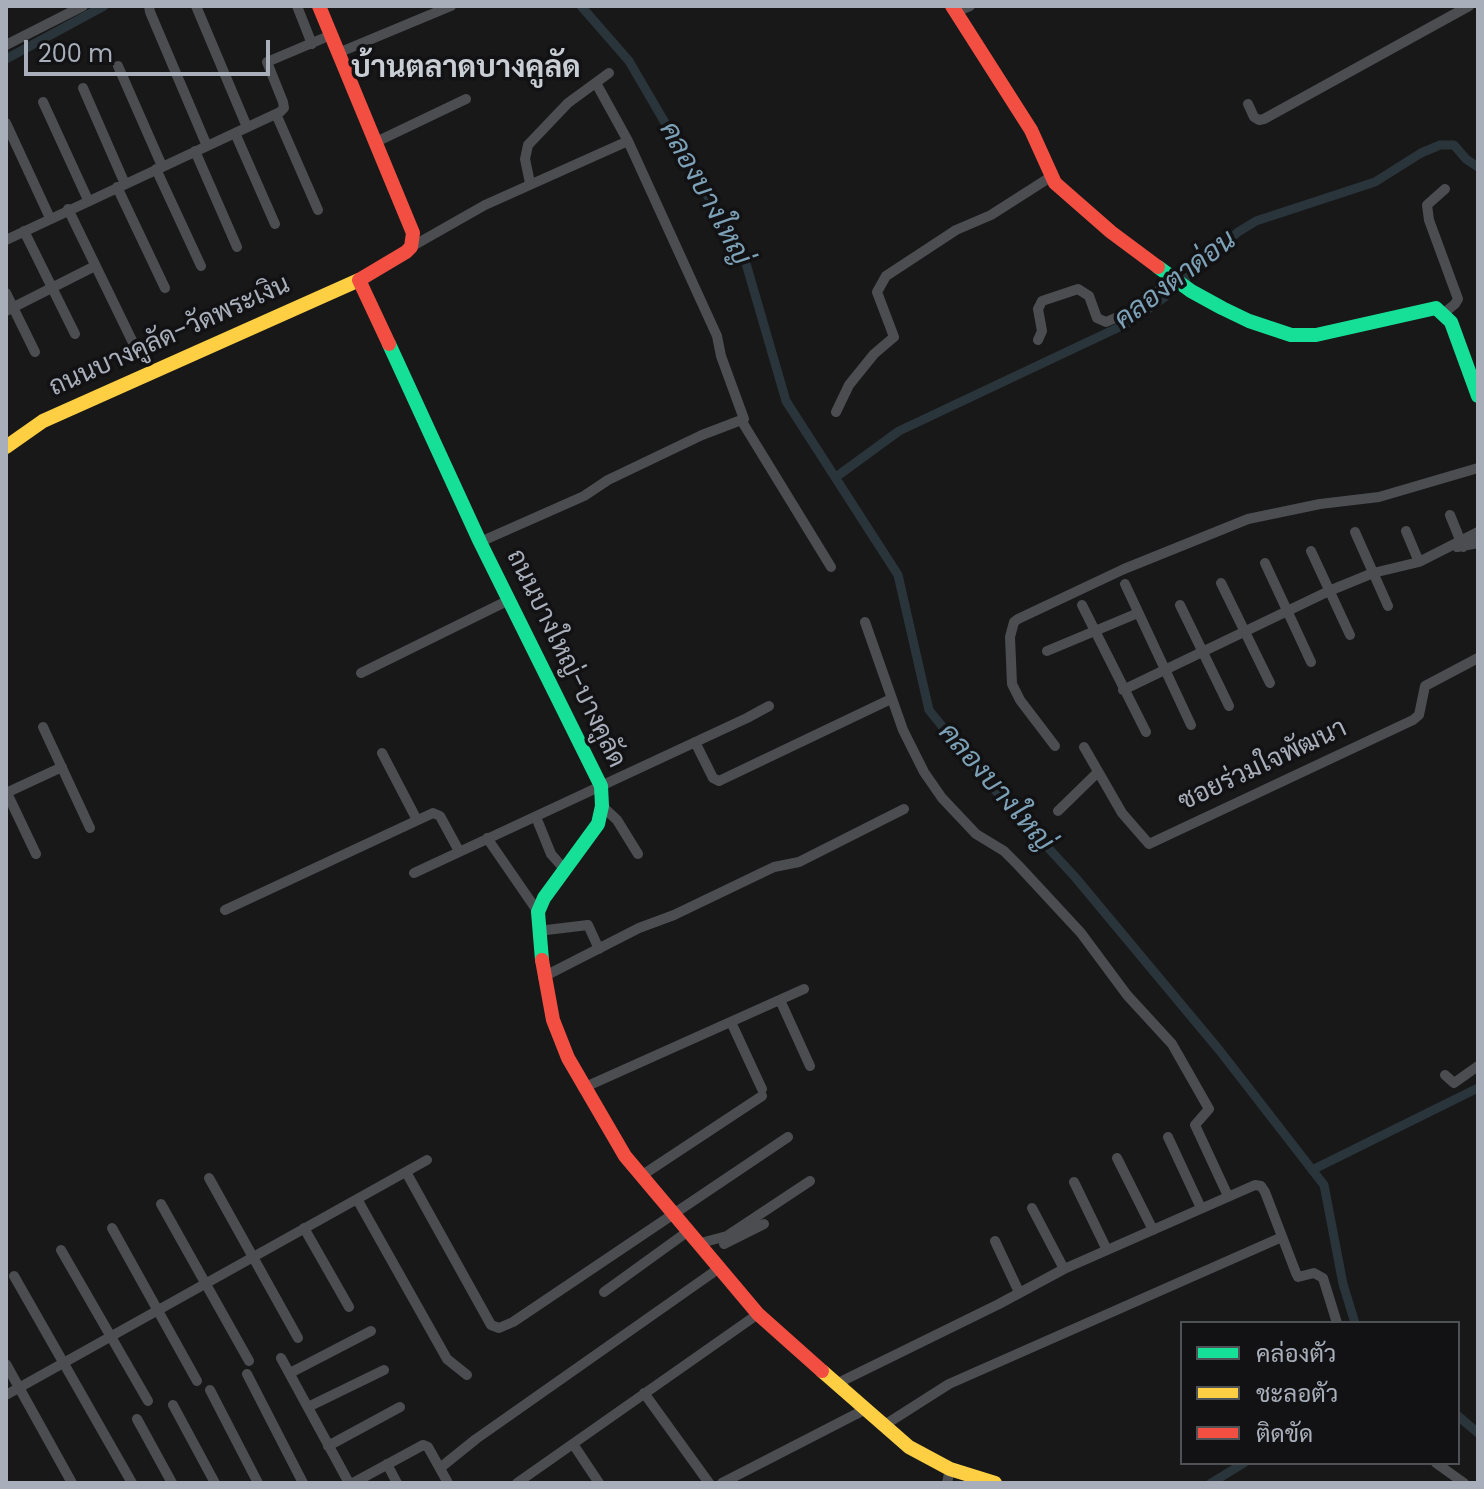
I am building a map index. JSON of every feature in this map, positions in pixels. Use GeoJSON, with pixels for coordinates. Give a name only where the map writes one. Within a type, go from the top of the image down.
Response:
{"type":"FeatureCollection","features":[{"type":"Feature","properties":{"kind":"street"},"geometry":{"type":"LineString","coordinates":[[6,45],[83,6]]}},
{"type":"Feature","properties":{"kind":"street"},"geometry":{"type":"LineString","coordinates":[[149,6],[207,146]]}},
{"type":"Feature","properties":{"kind":"street"},"geometry":{"type":"LineString","coordinates":[[196,6],[247,127]]}},
{"type":"Feature","properties":{"kind":"street"},"geometry":{"type":"LineString","coordinates":[[297,6],[312,44]]}},
{"type":"Feature","properties":{"kind":"street"},"geometry":{"type":"LineString","coordinates":[[319,6],[413,233],[411,247]]}},
{"type":"Feature","properties":{"kind":"street"},"geometry":{"type":"LineString","coordinates":[[338,53],[451,6]]}},
{"type":"Feature","properties":{"kind":"street"},"geometry":{"type":"LineString","coordinates":[[970,6],[954,9],[1031,130],[1052,176],[1061,189],[1111,232],[1191,291],[1249,321],[1291,335],[1316,335],[1436,308],[1451,322],[1478,396]]}},
{"type":"Feature","properties":{"kind":"street"},"geometry":{"type":"LineString","coordinates":[[1248,104],[1254,117],[1264,119],[1471,6],[1478,16]]}},
{"type":"Feature","properties":{"kind":"street"},"geometry":{"type":"LineString","coordinates":[[6,240],[276,114],[284,108],[283,102],[267,62],[331,35]]}},
{"type":"Feature","properties":{"kind":"street"},"geometry":{"type":"LineString","coordinates":[[118,66],[201,266]]}},
{"type":"Feature","properties":{"kind":"street"},"geometry":{"type":"LineString","coordinates":[[530,183],[525,159],[528,145],[568,103],[609,73]]}},
{"type":"Feature","properties":{"kind":"street"},"geometry":{"type":"LineString","coordinates":[[480,542],[584,496],[608,480],[745,416],[721,356],[717,336],[628,141],[596,83]]}},
{"type":"Feature","properties":{"kind":"street"},"geometry":{"type":"LineString","coordinates":[[83,88],[165,288]]}},
{"type":"Feature","properties":{"kind":"street"},"geometry":{"type":"LineString","coordinates":[[376,142],[466,99]]}},
{"type":"Feature","properties":{"kind":"street"},"geometry":{"type":"LineString","coordinates":[[43,102],[88,200]]}},
{"type":"Feature","properties":{"kind":"street"},"geometry":{"type":"LineString","coordinates":[[276,114],[318,210]]}},
{"type":"Feature","properties":{"kind":"street"},"geometry":{"type":"LineString","coordinates":[[6,123],[50,218]]}},
{"type":"Feature","properties":{"kind":"street"},"geometry":{"type":"LineString","coordinates":[[235,133],[275,224]]}},
{"type":"Feature","properties":{"kind":"street"},"geometry":{"type":"LineString","coordinates":[[359,280],[411,247],[530,183],[628,141]]}},
{"type":"Feature","properties":{"kind":"street"},"geometry":{"type":"LineString","coordinates":[[195,151],[237,247]]}},
{"type":"Feature","properties":{"kind":"street"},"geometry":{"type":"LineString","coordinates":[[836,412],[849,385],[874,354],[894,337],[877,292],[886,276],[956,230],[991,215],[1052,176]]}},
{"type":"Feature","properties":{"kind":"street"},"geometry":{"type":"LineString","coordinates":[[1444,313],[1458,299],[1429,220],[1427,205],[1445,189]]}},
{"type":"Feature","properties":{"kind":"street"},"geometry":{"type":"LineString","coordinates":[[68,209],[143,364]]}},
{"type":"Feature","properties":{"kind":"street"},"geometry":{"type":"LineString","coordinates":[[24,231],[75,334]]}},
{"type":"Feature","properties":{"kind":"street"},"geometry":{"type":"LineString","coordinates":[[9,309],[95,266]]}},
{"type":"Feature","properties":{"kind":"street"},"geometry":{"type":"LineString","coordinates":[[1038,340],[1042,331],[1038,309],[1042,301],[1078,289],[1089,296],[1097,318],[1103,323],[1143,306],[1174,279]]}},
{"type":"Feature","properties":{"kind":"street","name":"ถนนบางคูลัด-วัดพระเงิน"},"geometry":{"type":"LineString","coordinates":[[6,447],[43,421],[143,364],[359,280]]}},
{"type":"Feature","properties":{"kind":"street","name":"ถนนบางใหญ่-บางคูลัด"},"geometry":{"type":"LineString","coordinates":[[359,280],[480,542],[601,786],[602,806],[594,832],[544,898],[538,912]]}},
{"type":"Feature","properties":{"kind":"street"},"geometry":{"type":"LineString","coordinates":[[6,293],[9,309],[35,352]]}},
{"type":"Feature","properties":{"kind":"street"},"geometry":{"type":"LineString","coordinates":[[741,420],[831,567]]}},
{"type":"Feature","properties":{"kind":"street"},"geometry":{"type":"LineString","coordinates":[[1055,746],[1020,700],[1012,684],[1010,637],[1014,622],[1018,619],[1124,569],[1248,519],[1320,504],[1379,497],[1478,468]]}},
{"type":"Feature","properties":{"kind":"street"},"geometry":{"type":"LineString","coordinates":[[1450,515],[1458,545]]}},
{"type":"Feature","properties":{"kind":"street"},"geometry":{"type":"LineString","coordinates":[[1406,531],[1419,562]]}},
{"type":"Feature","properties":{"kind":"street"},"geometry":{"type":"LineString","coordinates":[[1355,532],[1388,606]]}},
{"type":"Feature","properties":{"kind":"street"},"geometry":{"type":"LineString","coordinates":[[1123,690],[1329,591],[1373,573],[1419,562],[1458,545],[1478,532]]}},
{"type":"Feature","properties":{"kind":"street"},"geometry":{"type":"LineString","coordinates":[[1458,545],[1478,543]]}},
{"type":"Feature","properties":{"kind":"street"},"geometry":{"type":"LineString","coordinates":[[1311,551],[1350,635]]}},
{"type":"Feature","properties":{"kind":"street"},"geometry":{"type":"LineString","coordinates":[[1265,563],[1311,662]]}},
{"type":"Feature","properties":{"kind":"street"},"geometry":{"type":"LineString","coordinates":[[1221,583],[1270,683]]}},
{"type":"Feature","properties":{"kind":"street"},"geometry":{"type":"LineString","coordinates":[[1125,584],[1191,725]]}},
{"type":"Feature","properties":{"kind":"street"},"geometry":{"type":"LineString","coordinates":[[361,673],[509,600]]}},
{"type":"Feature","properties":{"kind":"street"},"geometry":{"type":"LineString","coordinates":[[1082,605],[1146,732]]}},
{"type":"Feature","properties":{"kind":"street"},"geometry":{"type":"LineString","coordinates":[[1180,605],[1229,706]]}},
{"type":"Feature","properties":{"kind":"street"},"geometry":{"type":"LineString","coordinates":[[1047,651],[1138,613]]}},
{"type":"Feature","properties":{"kind":"street"},"geometry":{"type":"LineString","coordinates":[[865,622],[891,699],[924,772],[942,798],[969,828],[1004,851],[1018,865],[1081,933],[1127,995],[1172,1044],[1209,1109],[1195,1125],[1228,1196]]}},
{"type":"Feature","properties":{"kind":"street","name":"ซอยร่วมใจพัฒนา"},"geometry":{"type":"LineString","coordinates":[[1084,747],[1122,813],[1149,844],[1413,720],[1419,715],[1425,686],[1478,658]]}},
{"type":"Feature","properties":{"kind":"street"},"geometry":{"type":"LineString","coordinates":[[695,742],[713,778],[719,781],[891,699]]}},
{"type":"Feature","properties":{"kind":"street"},"geometry":{"type":"LineString","coordinates":[[414,873],[769,706]]}},
{"type":"Feature","properties":{"kind":"street"},"geometry":{"type":"LineString","coordinates":[[43,727],[90,828]]}},
{"type":"Feature","properties":{"kind":"street"},"geometry":{"type":"LineString","coordinates":[[382,753],[417,820]]}},
{"type":"Feature","properties":{"kind":"street"},"geometry":{"type":"LineString","coordinates":[[36,854],[6,792],[62,767]]}},
{"type":"Feature","properties":{"kind":"street"},"geometry":{"type":"LineString","coordinates":[[1058,811],[1098,772]]}},
{"type":"Feature","properties":{"kind":"street"},"geometry":{"type":"LineString","coordinates":[[602,806],[617,820],[638,854]]}},
{"type":"Feature","properties":{"kind":"street"},"geometry":{"type":"LineString","coordinates":[[543,977],[639,928],[674,915],[774,867],[799,862],[904,809]]}},
{"type":"Feature","properties":{"kind":"street"},"geometry":{"type":"LineString","coordinates":[[225,910],[437,813],[459,851]]}},
{"type":"Feature","properties":{"kind":"street"},"geometry":{"type":"LineString","coordinates":[[538,822],[551,854],[565,870]]}},
{"type":"Feature","properties":{"kind":"street"},"geometry":{"type":"LineString","coordinates":[[487,838],[538,912],[543,977],[556,1029],[583,1088],[611,1136],[641,1176],[758,1314],[864,1410],[949,1476],[995,1483]]}},
{"type":"Feature","properties":{"kind":"street"},"geometry":{"type":"LineString","coordinates":[[538,931],[588,925],[599,949]]}},
{"type":"Feature","properties":{"kind":"street"},"geometry":{"type":"LineString","coordinates":[[583,1088],[804,989]]}},
{"type":"Feature","properties":{"kind":"street"},"geometry":{"type":"LineString","coordinates":[[780,1000],[810,1066]]}},
{"type":"Feature","properties":{"kind":"street"},"geometry":{"type":"LineString","coordinates":[[641,1176],[762,1092],[731,1022]]}},
{"type":"Feature","properties":{"kind":"street"},"geometry":{"type":"LineString","coordinates":[[1445,1075],[1454,1083],[1478,1066]]}},
{"type":"Feature","properties":{"kind":"street"},"geometry":{"type":"LineString","coordinates":[[406,1172],[494,1327],[504,1327],[788,1137]]}},
{"type":"Feature","properties":{"kind":"street"},"geometry":{"type":"LineString","coordinates":[[1168,1137],[1201,1208]]}},
{"type":"Feature","properties":{"kind":"street"},"geometry":{"type":"LineString","coordinates":[[1117,1158],[1153,1230]]}},
{"type":"Feature","properties":{"kind":"street"},"geometry":{"type":"LineString","coordinates":[[6,1395],[427,1160]]}},
{"type":"Feature","properties":{"kind":"street"},"geometry":{"type":"LineString","coordinates":[[209,1178],[298,1338]]}},
{"type":"Feature","properties":{"kind":"street"},"geometry":{"type":"LineString","coordinates":[[604,1292],[698,1240],[727,1236],[810,1181]]}},
{"type":"Feature","properties":{"kind":"street"},"geometry":{"type":"LineString","coordinates":[[1074,1182],[1107,1250]]}},
{"type":"Feature","properties":{"kind":"street"},"geometry":{"type":"LineString","coordinates":[[836,1384],[1064,1269],[1255,1185],[1261,1186],[1298,1277],[1314,1273],[1323,1278],[1336,1321]]}},
{"type":"Feature","properties":{"kind":"street"},"geometry":{"type":"LineString","coordinates":[[357,1199],[447,1359],[467,1375]]}},
{"type":"Feature","properties":{"kind":"street"},"geometry":{"type":"LineString","coordinates":[[161,1204],[249,1361]]}},
{"type":"Feature","properties":{"kind":"street"},"geometry":{"type":"LineString","coordinates":[[1032,1208],[1064,1269]]}},
{"type":"Feature","properties":{"kind":"street"},"geometry":{"type":"LineString","coordinates":[[698,1240],[724,1244],[764,1224]]}},
{"type":"Feature","properties":{"kind":"street"},"geometry":{"type":"LineString","coordinates":[[112,1228],[197,1381]]}},
{"type":"Feature","properties":{"kind":"street"},"geometry":{"type":"LineString","coordinates":[[304,1228],[349,1307]]}},
{"type":"Feature","properties":{"kind":"street"},"geometry":{"type":"LineString","coordinates":[[883,1426],[949,1384],[1282,1237]]}},
{"type":"Feature","properties":{"kind":"street"},"geometry":{"type":"LineString","coordinates":[[995,1241],[1019,1292]]}},
{"type":"Feature","properties":{"kind":"street"},"geometry":{"type":"LineString","coordinates":[[61,1250],[148,1401]]}},
{"type":"Feature","properties":{"kind":"street"},"geometry":{"type":"LineString","coordinates":[[440,1468],[476,1439],[718,1269]]}},
{"type":"Feature","properties":{"kind":"street"},"geometry":{"type":"LineString","coordinates":[[14,1276],[132,1483]]}},
{"type":"Feature","properties":{"kind":"street"},"geometry":{"type":"LineString","coordinates":[[519,1482],[758,1314]]}},
{"type":"Feature","properties":{"kind":"street"},"geometry":{"type":"LineString","coordinates":[[290,1373],[371,1331]]}},
{"type":"Feature","properties":{"kind":"street"},"geometry":{"type":"LineString","coordinates":[[281,1358],[351,1483],[423,1445],[428,1447],[448,1483]]}},
{"type":"Feature","properties":{"kind":"street"},"geometry":{"type":"LineString","coordinates":[[6,1364],[72,1483]]}},
{"type":"Feature","properties":{"kind":"street"},"geometry":{"type":"LineString","coordinates":[[308,1407],[384,1370]]}},
{"type":"Feature","properties":{"kind":"street"},"geometry":{"type":"LineString","coordinates":[[247,1374],[303,1483]]}},
{"type":"Feature","properties":{"kind":"street"},"geometry":{"type":"LineString","coordinates":[[210,1390],[258,1483]]}},
{"type":"Feature","properties":{"kind":"street"},"geometry":{"type":"LineString","coordinates":[[644,1393],[709,1483]]}},
{"type":"Feature","properties":{"kind":"street"},"geometry":{"type":"LineString","coordinates":[[173,1405],[215,1483]]}},
{"type":"Feature","properties":{"kind":"street"},"geometry":{"type":"LineString","coordinates":[[328,1446],[400,1407]]}},
{"type":"Feature","properties":{"kind":"street"},"geometry":{"type":"LineString","coordinates":[[722,1483],[864,1410]]}},
{"type":"Feature","properties":{"kind":"street"},"geometry":{"type":"LineString","coordinates":[[137,1419],[172,1483]]}},
{"type":"Feature","properties":{"kind":"street"},"geometry":{"type":"LineString","coordinates":[[573,1444],[599,1483]]}},
{"type":"Feature","properties":{"kind":"street"},"geometry":{"type":"LineString","coordinates":[[387,1464],[397,1483]]}},
{"type":"Feature","properties":{"kind":"street"},"geometry":{"type":"LineString","coordinates":[[1439,1465],[1464,1483]]}},
{"type":"Feature","properties":{"kind":"waterway"},"geometry":{"type":"LineString","coordinates":[[6,59],[104,6]]}},
{"type":"Feature","properties":{"kind":"waterway","name":"คลองบางใหญ่"},"geometry":{"type":"LineString","coordinates":[[581,6],[629,61],[745,260],[786,401],[898,575],[929,710],[983,777],[1075,877],[1220,1051],[1324,1185],[1343,1284],[1354,1321]]}},
{"type":"Feature","properties":{"kind":"waterway","name":"คลองตาด่อน"},"geometry":{"type":"LineString","coordinates":[[836,477],[899,431],[1130,322],[1170,293],[1238,232],[1256,221],[1375,182],[1421,153],[1440,145],[1454,145],[1478,167]]}},
{"type":"Feature","properties":{"kind":"waterway"},"geometry":{"type":"LineString","coordinates":[[1312,1170],[1478,1088]]}},
{"type":"Feature","properties":{"kind":"waterway","name":"คลองบางใหญ่"},"geometry":{"type":"LineString","coordinates":[[1460,1418],[1478,1433]]}},
{"type":"Feature","properties":{"kind":"waterway"},"geometry":{"type":"LineString","coordinates":[[1211,1483],[1241,1465]]}},
{"type":"Feature","properties":{"kind":"traffic: fast"},"geometry":{"type":"LineString","coordinates":[[1158,267],[1191,291],[1222,308],[1291,335],[1316,335],[1436,308],[1451,322],[1478,396]]}},
{"type":"Feature","properties":{"kind":"traffic: fast"},"geometry":{"type":"LineString","coordinates":[[389,344],[480,542],[601,786],[602,806],[598,824],[544,898],[538,912],[542,960]]}},
{"type":"Feature","properties":{"kind":"traffic: slow"},"geometry":{"type":"LineString","coordinates":[[6,447],[43,421],[359,280]]}},
{"type":"Feature","properties":{"kind":"traffic: slow"},"geometry":{"type":"LineString","coordinates":[[822,1371],[909,1447],[950,1469],[995,1483]]}},
{"type":"Feature","properties":{"kind":"traffic: jam"},"geometry":{"type":"LineString","coordinates":[[319,6],[413,233],[411,247],[406,252],[359,280],[389,344]]}},
{"type":"Feature","properties":{"kind":"traffic: jam"},"geometry":{"type":"LineString","coordinates":[[952,6],[1031,130],[1055,183],[1111,232],[1158,267]]}},
{"type":"Feature","properties":{"kind":"traffic: jam"},"geometry":{"type":"LineString","coordinates":[[542,960],[553,1020],[568,1058],[625,1156],[758,1314],[822,1371]]}},
{"type":"Feature","properties":{"kind":"district","name":"บ้านตลาดบางคูลัด"},"geometry":{"type":"Point","coordinates":[466,69]}}]}
